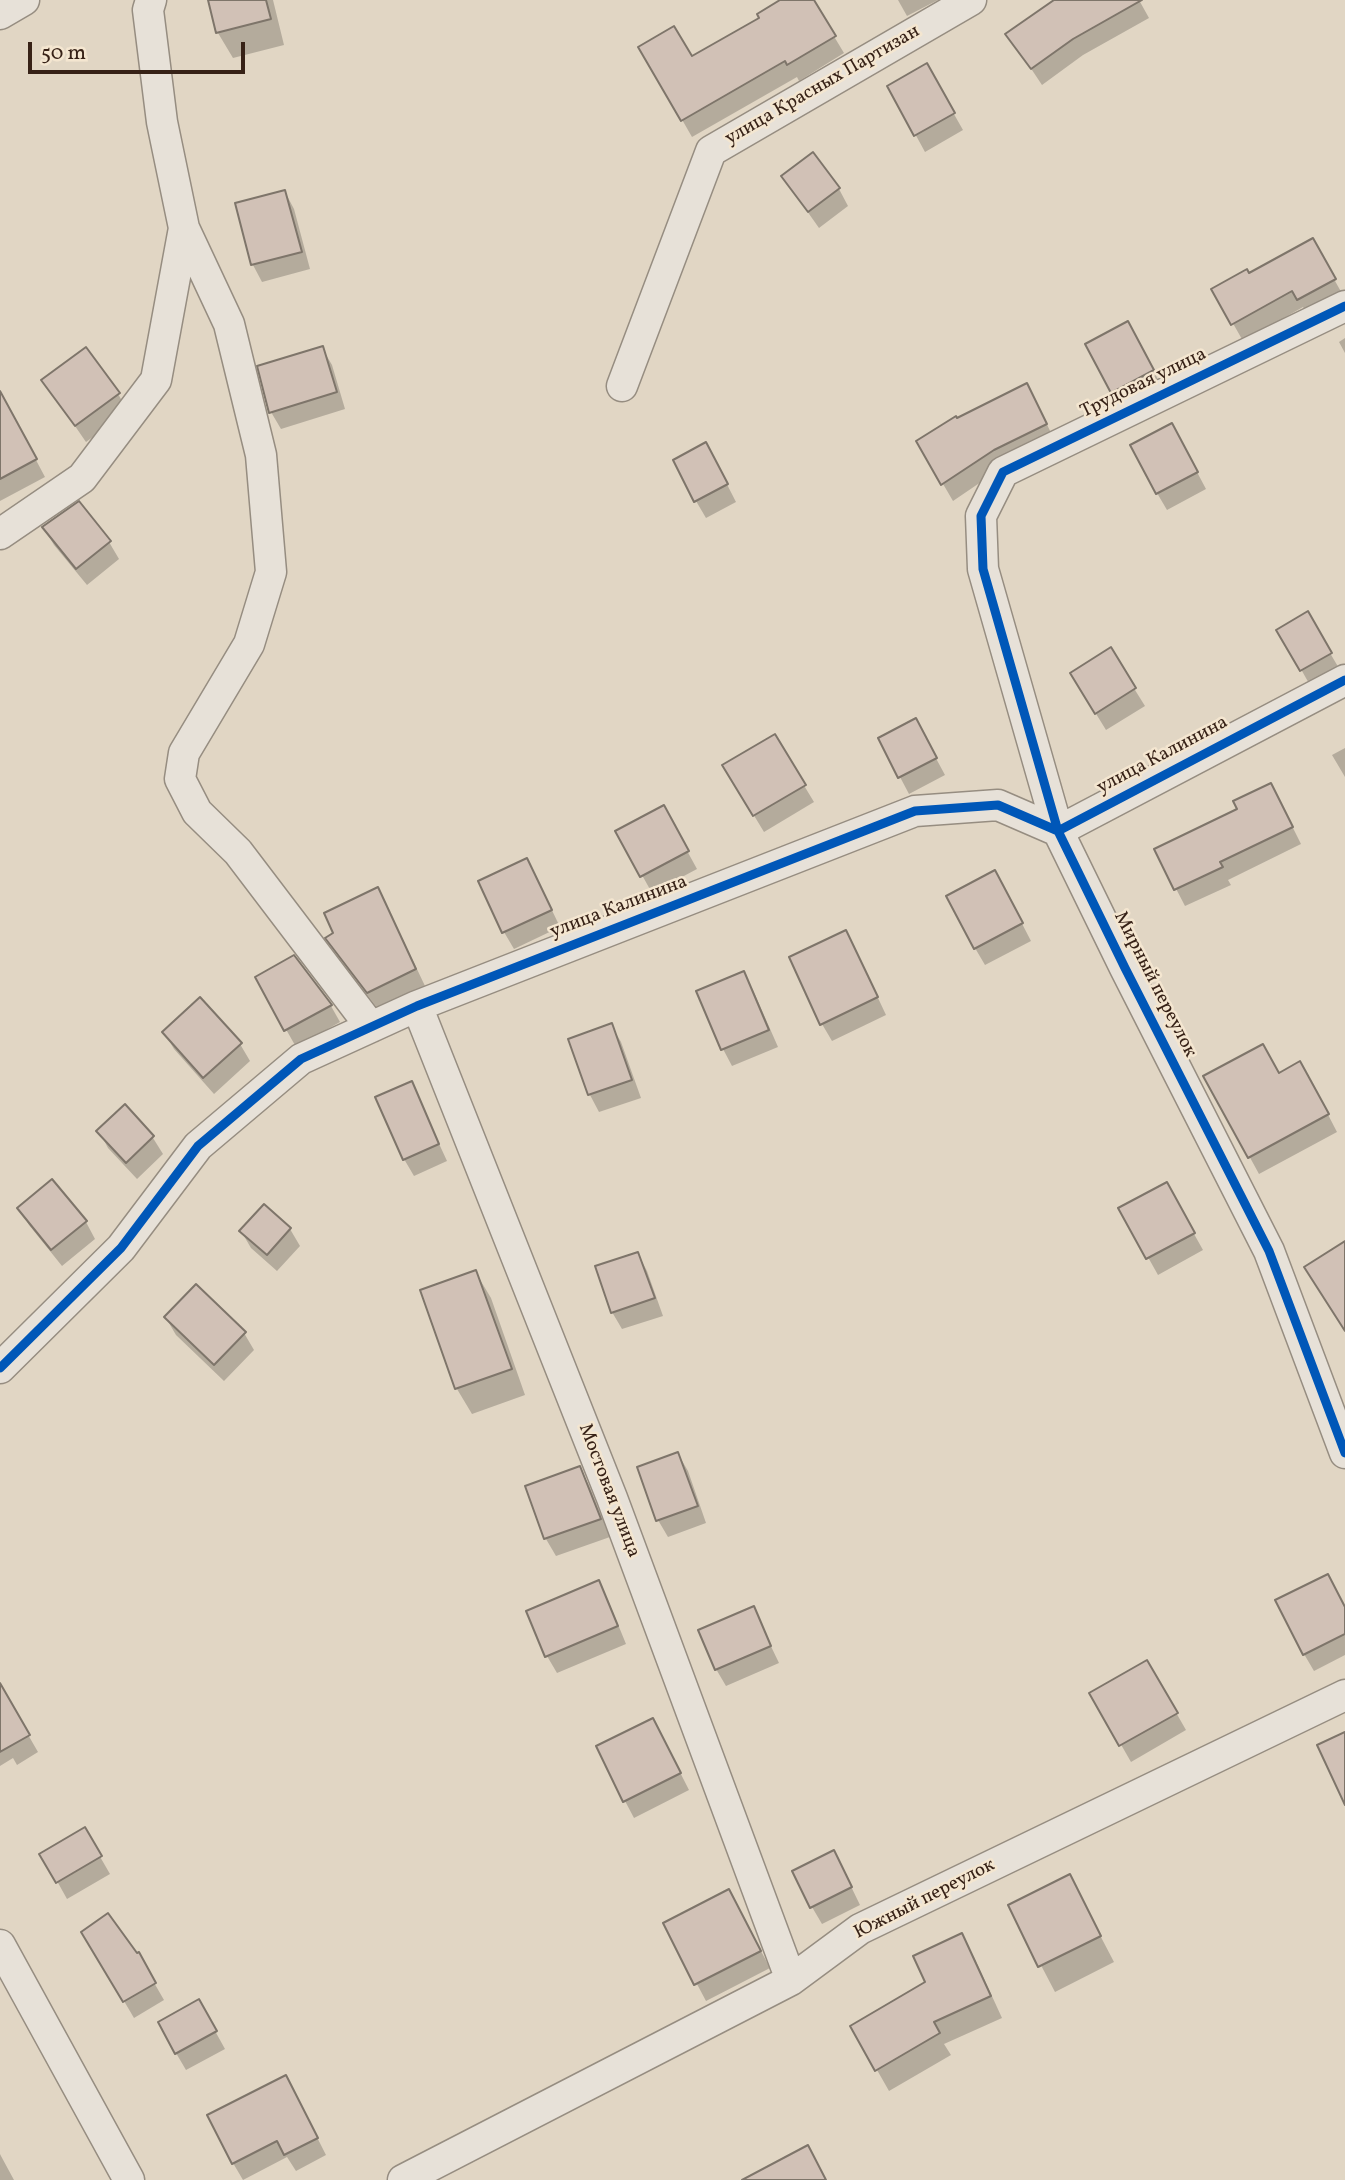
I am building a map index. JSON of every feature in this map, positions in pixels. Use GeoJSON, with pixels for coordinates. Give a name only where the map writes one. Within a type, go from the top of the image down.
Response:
{"type":"FeatureCollection","features":[{"type":"Feature","properties":{"kind":"street"},"geometry":{"type":"LineString","coordinates":[[0,13],[24,0]]}},
{"type":"Feature","properties":{"kind":"street"},"geometry":{"type":"LineString","coordinates":[[151,0],[148,10],[162,122],[184,228],[233,337],[261,455],[271,572],[249,644],[184,753],[180,779],[197,812],[238,852],[371,1027]]}},
{"type":"Feature","properties":{"kind":"street","name":"улица Красных Партизан"},"geometry":{"type":"LineString","coordinates":[[622,386],[711,151],[971,0]]}},
{"type":"Feature","properties":{"kind":"street"},"geometry":{"type":"LineString","coordinates":[[0,534],[82,478],[156,380],[184,228]]}},
{"type":"Feature","properties":{"kind":"street","name":"Трудовая улица"},"geometry":{"type":"LineString","coordinates":[[981,516],[1003,472],[1345,306]]}},
{"type":"Feature","properties":{"kind":"street","name":"Мирный переулок"},"geometry":{"type":"LineString","coordinates":[[981,516],[983,569],[1059,831],[1125,968],[1269,1251],[1345,1453]]}},
{"type":"Feature","properties":{"kind":"street","name":"улица Калинина"},"geometry":{"type":"LineString","coordinates":[[0,1368],[121,1248],[198,1146],[301,1059],[416,1006],[915,811],[998,805],[1059,831],[1345,680]]}},
{"type":"Feature","properties":{"kind":"street","name":"Мостовая улица"},"geometry":{"type":"LineString","coordinates":[[416,1006],[612,1498],[791,1980]]}},
{"type":"Feature","properties":{"kind":"street","name":"Южный переулок"},"geometry":{"type":"LineString","coordinates":[[403,2180],[791,1980],[860,1929],[1345,1695]]}},
{"type":"Feature","properties":{"kind":"street"},"geometry":{"type":"LineString","coordinates":[[0,1945],[129,2180]]}},
{"type":"Feature","properties":{"kind":"building"},"geometry":{"type":"Polygon","coordinates":[[[208,0],[266,0],[271,19],[216,33],[208,0]]]}},
{"type":"Feature","properties":{"kind":"building"},"geometry":{"type":"Polygon","coordinates":[[[780,0],[814,0],[836,36],[787,65],[785,61],[681,121],[638,47],[674,26],[692,56],[759,18],[757,14],[780,0]]]}},
{"type":"Feature","properties":{"kind":"building"},"geometry":{"type":"Polygon","coordinates":[[[1054,0],[1142,0],[1073,39],[1031,69],[1005,34],[1054,0]]]}},
{"type":"Feature","properties":{"kind":"building"},"geometry":{"type":"Polygon","coordinates":[[[927,63],[955,113],[914,136],[887,86],[927,63]]]}},
{"type":"Feature","properties":{"kind":"building"},"geometry":{"type":"Polygon","coordinates":[[[813,152],[840,188],[808,212],[781,176],[813,152]]]}},
{"type":"Feature","properties":{"kind":"building"},"geometry":{"type":"Polygon","coordinates":[[[285,190],[302,252],[251,265],[235,203],[285,190]]]}},
{"type":"Feature","properties":{"kind":"building"},"geometry":{"type":"Polygon","coordinates":[[[1313,238],[1336,279],[1297,300],[1292,291],[1231,325],[1211,289],[1247,269],[1249,273],[1313,238]]]}},
{"type":"Feature","properties":{"kind":"building"},"geometry":{"type":"Polygon","coordinates":[[[1128,321],[1154,370],[1111,393],[1085,344],[1128,321]]]}},
{"type":"Feature","properties":{"kind":"building"},"geometry":{"type":"Polygon","coordinates":[[[323,346],[337,392],[269,413],[257,366],[323,346]]]}},
{"type":"Feature","properties":{"kind":"building"},"geometry":{"type":"Polygon","coordinates":[[[86,347],[120,393],[75,426],[41,380],[86,347]]]}},
{"type":"Feature","properties":{"kind":"building"},"geometry":{"type":"Polygon","coordinates":[[[1027,383],[1047,424],[994,450],[941,485],[916,441],[956,416],[957,418],[1027,383]]]}},
{"type":"Feature","properties":{"kind":"building"},"geometry":{"type":"Polygon","coordinates":[[[0,391],[37,459],[0,479],[0,391]]]}},
{"type":"Feature","properties":{"kind":"building"},"geometry":{"type":"Polygon","coordinates":[[[1172,423],[1198,472],[1156,494],[1130,445],[1172,423]]]}},
{"type":"Feature","properties":{"kind":"building"},"geometry":{"type":"Polygon","coordinates":[[[706,442],[728,484],[694,502],[673,460],[706,442]]]}},
{"type":"Feature","properties":{"kind":"building"},"geometry":{"type":"Polygon","coordinates":[[[79,501],[111,541],[76,569],[42,527],[79,501]]]}},
{"type":"Feature","properties":{"kind":"building"},"geometry":{"type":"Polygon","coordinates":[[[1308,611],[1332,653],[1300,671],[1276,630],[1308,611]]]}},
{"type":"Feature","properties":{"kind":"building"},"geometry":{"type":"Polygon","coordinates":[[[1111,647],[1136,688],[1095,714],[1070,673],[1111,647]]]}},
{"type":"Feature","properties":{"kind":"building"},"geometry":{"type":"Polygon","coordinates":[[[916,718],[937,758],[898,778],[878,738],[916,718]]]}},
{"type":"Feature","properties":{"kind":"building"},"geometry":{"type":"Polygon","coordinates":[[[775,734],[806,785],[753,816],[722,765],[775,734]]]}},
{"type":"Feature","properties":{"kind":"building"},"geometry":{"type":"Polygon","coordinates":[[[1271,783],[1293,827],[1220,862],[1223,867],[1174,890],[1154,849],[1237,809],[1233,801],[1271,783]]]}},
{"type":"Feature","properties":{"kind":"building"},"geometry":{"type":"Polygon","coordinates":[[[664,805],[689,851],[640,877],[615,831],[664,805]]]}},
{"type":"Feature","properties":{"kind":"building"},"geometry":{"type":"Polygon","coordinates":[[[527,858],[552,910],[502,933],[478,881],[527,858]]]}},
{"type":"Feature","properties":{"kind":"building"},"geometry":{"type":"Polygon","coordinates":[[[995,870],[1023,923],[974,949],[946,896],[995,870]]]}},
{"type":"Feature","properties":{"kind":"building"},"geometry":{"type":"Polygon","coordinates":[[[378,887],[416,969],[367,993],[325,938],[333,933],[324,913],[378,887]]]}},
{"type":"Feature","properties":{"kind":"building"},"geometry":{"type":"Polygon","coordinates":[[[846,930],[878,997],[820,1025],[789,957],[846,930]]]}},
{"type":"Feature","properties":{"kind":"building"},"geometry":{"type":"Polygon","coordinates":[[[294,955],[332,1005],[284,1031],[255,977],[294,955]]]}},
{"type":"Feature","properties":{"kind":"building"},"geometry":{"type":"Polygon","coordinates":[[[744,971],[769,1030],[721,1050],[696,991],[744,971]]]}},
{"type":"Feature","properties":{"kind":"building"},"geometry":{"type":"Polygon","coordinates":[[[200,997],[242,1043],[203,1078],[162,1032],[200,997]]]}},
{"type":"Feature","properties":{"kind":"building"},"geometry":{"type":"Polygon","coordinates":[[[612,1023],[632,1080],[588,1095],[568,1039],[612,1023]]]}},
{"type":"Feature","properties":{"kind":"building"},"geometry":{"type":"Polygon","coordinates":[[[1263,1044],[1279,1073],[1300,1061],[1329,1114],[1248,1158],[1203,1076],[1263,1044]]]}},
{"type":"Feature","properties":{"kind":"building"},"geometry":{"type":"Polygon","coordinates":[[[412,1081],[439,1144],[403,1160],[375,1097],[412,1081]]]}},
{"type":"Feature","properties":{"kind":"building"},"geometry":{"type":"Polygon","coordinates":[[[125,1104],[154,1136],[126,1163],[96,1131],[125,1104]]]}},
{"type":"Feature","properties":{"kind":"building"},"geometry":{"type":"Polygon","coordinates":[[[52,1179],[87,1221],[51,1250],[17,1208],[52,1179]]]}},
{"type":"Feature","properties":{"kind":"building"},"geometry":{"type":"Polygon","coordinates":[[[1167,1182],[1195,1233],[1146,1259],[1118,1208],[1167,1182]]]}},
{"type":"Feature","properties":{"kind":"building"},"geometry":{"type":"Polygon","coordinates":[[[264,1204],[291,1228],[267,1255],[239,1231],[264,1204]]]}},
{"type":"Feature","properties":{"kind":"building"},"geometry":{"type":"Polygon","coordinates":[[[1345,1241],[1345,1331],[1304,1267],[1345,1241]]]}},
{"type":"Feature","properties":{"kind":"building"},"geometry":{"type":"Polygon","coordinates":[[[638,1252],[655,1298],[611,1313],[595,1266],[638,1252]]]}},
{"type":"Feature","properties":{"kind":"building"},"geometry":{"type":"Polygon","coordinates":[[[476,1270],[512,1369],[455,1389],[420,1290],[476,1270]]]}},
{"type":"Feature","properties":{"kind":"building"},"geometry":{"type":"Polygon","coordinates":[[[196,1284],[246,1332],[214,1365],[164,1317],[196,1284]]]}},
{"type":"Feature","properties":{"kind":"building"},"geometry":{"type":"Polygon","coordinates":[[[678,1452],[698,1506],[656,1521],[637,1467],[678,1452]]]}},
{"type":"Feature","properties":{"kind":"building"},"geometry":{"type":"Polygon","coordinates":[[[580,1466],[601,1519],[544,1539],[525,1486],[580,1466]]]}},
{"type":"Feature","properties":{"kind":"building"},"geometry":{"type":"Polygon","coordinates":[[[1328,1574],[1345,1607],[1345,1634],[1303,1655],[1275,1600],[1328,1574]]]}},
{"type":"Feature","properties":{"kind":"building"},"geometry":{"type":"Polygon","coordinates":[[[599,1580],[618,1626],[545,1657],[526,1611],[599,1580]]]}},
{"type":"Feature","properties":{"kind":"building"},"geometry":{"type":"Polygon","coordinates":[[[754,1606],[771,1646],[715,1670],[698,1630],[754,1606]]]}},
{"type":"Feature","properties":{"kind":"building"},"geometry":{"type":"Polygon","coordinates":[[[1147,1660],[1178,1713],[1119,1746],[1089,1693],[1147,1660]]]}},
{"type":"Feature","properties":{"kind":"building"},"geometry":{"type":"Polygon","coordinates":[[[0,1683],[30,1735],[0,1752],[0,1683]]]}},
{"type":"Feature","properties":{"kind":"building"},"geometry":{"type":"Polygon","coordinates":[[[653,1718],[681,1773],[623,1802],[596,1746],[653,1718]]]}},
{"type":"Feature","properties":{"kind":"building"},"geometry":{"type":"Polygon","coordinates":[[[1345,1732],[1345,1805],[1317,1745],[1345,1732]]]}},
{"type":"Feature","properties":{"kind":"building"},"geometry":{"type":"Polygon","coordinates":[[[85,1827],[102,1856],[56,1883],[39,1854],[85,1827]]]}},
{"type":"Feature","properties":{"kind":"building"},"geometry":{"type":"Polygon","coordinates":[[[834,1850],[852,1887],[810,1908],[792,1871],[834,1850]]]}},
{"type":"Feature","properties":{"kind":"building"},"geometry":{"type":"Polygon","coordinates":[[[1070,1874],[1101,1936],[1038,1967],[1008,1905],[1070,1874]]]}},
{"type":"Feature","properties":{"kind":"building"},"geometry":{"type":"Polygon","coordinates":[[[729,1889],[761,1951],[694,1985],[663,1923],[729,1889]]]}},
{"type":"Feature","properties":{"kind":"building"},"geometry":{"type":"Polygon","coordinates":[[[108,1913],[137,1953],[139,1952],[156,1983],[123,2002],[81,1932],[108,1913]]]}},
{"type":"Feature","properties":{"kind":"building"},"geometry":{"type":"Polygon","coordinates":[[[962,1933],[991,1996],[934,2022],[940,2033],[875,2071],[850,2026],[925,1982],[913,1956],[962,1933]]]}},
{"type":"Feature","properties":{"kind":"building"},"geometry":{"type":"Polygon","coordinates":[[[199,1999],[217,2031],[175,2054],[158,2022],[199,1999]]]}},
{"type":"Feature","properties":{"kind":"building"},"geometry":{"type":"Polygon","coordinates":[[[286,2075],[318,2138],[284,2155],[277,2141],[232,2164],[207,2115],[286,2075]]]}},
{"type":"Feature","properties":{"kind":"building"},"geometry":{"type":"Polygon","coordinates":[[[808,2145],[826,2180],[742,2180],[808,2145]]]}},
{"type":"Feature","properties":{"kind":"cycle path"},"geometry":{"type":"LineString","coordinates":[[1345,306],[1003,472],[981,516],[983,569],[1058,831],[1269,1251],[1345,1453]]}},
{"type":"Feature","properties":{"kind":"cycle path"},"geometry":{"type":"LineString","coordinates":[[0,1368],[121,1248],[198,1146],[301,1059],[417,1006],[915,811],[998,805],[1058,831],[1345,680]]}}]}
